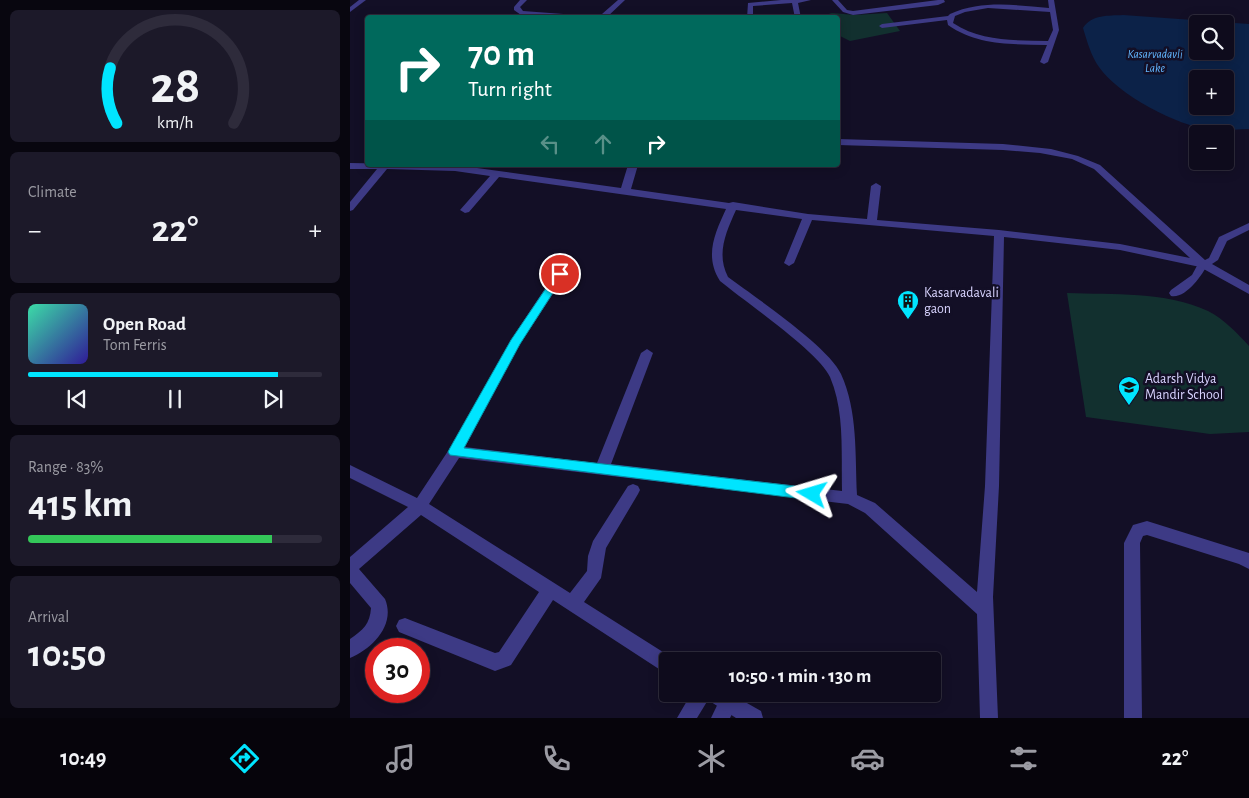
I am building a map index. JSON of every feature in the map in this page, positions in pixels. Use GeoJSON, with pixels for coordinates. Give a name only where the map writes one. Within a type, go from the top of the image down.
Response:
{"type":"FeatureCollection","features":[{"type":"Feature","properties":{"kind":"street"},"geometry":{"type":"LineString","coordinates":[[350,10],[363,0]]}},
{"type":"Feature","properties":{"kind":"street"},"geometry":{"type":"LineString","coordinates":[[524,0],[517,7],[517,10],[521,13],[549,15]]}},
{"type":"Feature","properties":{"kind":"street"},"geometry":{"type":"LineString","coordinates":[[605,15],[622,0]]}},
{"type":"Feature","properties":{"kind":"street"},"geometry":{"type":"LineString","coordinates":[[750,15],[750,4],[808,0]]}},
{"type":"Feature","properties":{"kind":"street"},"geometry":{"type":"LineString","coordinates":[[835,0],[845,12],[853,13],[938,4],[942,2],[941,0]]}},
{"type":"Feature","properties":{"kind":"street"},"geometry":{"type":"LineString","coordinates":[[1044,62],[1056,30],[1051,0]]}},
{"type":"Feature","properties":{"kind":"street"},"geometry":{"type":"LineString","coordinates":[[795,1],[797,15]]}},
{"type":"Feature","properties":{"kind":"street"},"geometry":{"type":"LineString","coordinates":[[1051,43],[1017,42],[975,37],[950,24],[952,15],[958,10],[989,4],[1052,10]]}},
{"type":"Feature","properties":{"kind":"street"},"geometry":{"type":"LineString","coordinates":[[882,26],[951,18]]}},
{"type":"Feature","properties":{"kind":"street"},"geometry":{"type":"LineString","coordinates":[[840,142],[971,145],[1051,151],[1084,160],[1096,167],[1203,264],[1249,290]]}},
{"type":"Feature","properties":{"kind":"street"},"geometry":{"type":"LineString","coordinates":[[354,165],[365,159]]}},
{"type":"Feature","properties":{"kind":"street"},"geometry":{"type":"LineString","coordinates":[[350,208],[384,167]]}},
{"type":"Feature","properties":{"kind":"street"},"geometry":{"type":"LineString","coordinates":[[420,167],[455,168],[733,205],[808,217],[998,233],[1120,247],[1203,264],[1213,260],[1223,239],[1249,226]]}},
{"type":"Feature","properties":{"kind":"street"},"geometry":{"type":"LineString","coordinates":[[625,192],[632,167]]}},
{"type":"Feature","properties":{"kind":"street"},"geometry":{"type":"LineString","coordinates":[[465,210],[496,174]]}},
{"type":"Feature","properties":{"kind":"street"},"geometry":{"type":"LineString","coordinates":[[872,222],[876,186]]}},
{"type":"Feature","properties":{"kind":"street"},"geometry":{"type":"LineString","coordinates":[[733,205],[716,253],[719,272],[724,279],[817,352],[835,374],[846,409],[850,498]]}},
{"type":"Feature","properties":{"kind":"street"},"geometry":{"type":"LineString","coordinates":[[789,263],[808,217]]}},
{"type":"Feature","properties":{"kind":"street"},"geometry":{"type":"LineString","coordinates":[[989,718],[985,610],[992,486],[998,233]]}},
{"type":"Feature","properties":{"kind":"street"},"geometry":{"type":"LineString","coordinates":[[1175,293],[1196,277],[1203,264]]}},
{"type":"Feature","properties":{"kind":"street"},"geometry":{"type":"LineString","coordinates":[[350,649],[370,636],[379,619],[379,612],[378,605],[350,569],[420,506],[455,452],[515,343],[560,274]]}},
{"type":"Feature","properties":{"kind":"street"},"geometry":{"type":"LineString","coordinates":[[602,469],[647,353]]}},
{"type":"Feature","properties":{"kind":"street"},"geometry":{"type":"LineString","coordinates":[[455,452],[850,498],[870,508],[985,610]]}},
{"type":"Feature","properties":{"kind":"street"},"geometry":{"type":"LineString","coordinates":[[350,471],[420,506],[659,659]]}},
{"type":"Feature","properties":{"kind":"street"},"geometry":{"type":"LineString","coordinates":[[572,604],[595,573],[599,546],[633,490]]}},
{"type":"Feature","properties":{"kind":"street"},"geometry":{"type":"LineString","coordinates":[[1133,718],[1132,543],[1138,530],[1147,528],[1244,558],[1249,562]]}},
{"type":"Feature","properties":{"kind":"street"},"geometry":{"type":"LineString","coordinates":[[405,626],[495,662],[500,662],[505,659],[550,590]]}},
{"type":"Feature","properties":{"kind":"street"},"geometry":{"type":"LineString","coordinates":[[686,718],[696,702]]}},
{"type":"Feature","properties":{"kind":"street"},"geometry":{"type":"LineString","coordinates":[[721,704],[754,718]]}},
{"type":"Feature","properties":{"kind":"green space"},"geometry":{"type":"Polygon","coordinates":[[[832,13],[855,15],[887,13],[900,31],[850,41],[840,36],[840,15],[825,15],[832,13]]]}},
{"type":"Feature","properties":{"kind":"green space"},"geometry":{"type":"Polygon","coordinates":[[[1067,293],[1156,297],[1191,305],[1208,311],[1219,318],[1249,346],[1249,432],[1210,434],[1086,417],[1067,293]]]}},
{"type":"Feature","properties":{"kind":"water","name":"Kasarvadavli Lake"},"geometry":{"type":"Polygon","coordinates":[[[1123,15],[1189,20],[1189,60],[1234,60],[1234,23],[1249,24],[1249,129],[1234,129],[1234,125],[1191,125],[1150,108],[1120,88],[1108,78],[1096,63],[1083,28],[1091,20],[1106,16],[1123,15]]]}},
{"type":"Feature","properties":{"kind":"place","name":"Kasarvadavali gaon"},"geometry":{"type":"Point","coordinates":[908,320]}},
{"type":"Feature","properties":{"kind":"place","name":"Adarsh Vidya Mandir School"},"geometry":{"type":"Point","coordinates":[1129,406]}},
{"type":"Feature","properties":{"kind":"route"},"geometry":{"type":"LineString","coordinates":[[560,274],[515,343],[455,452],[812,494]]}}]}
